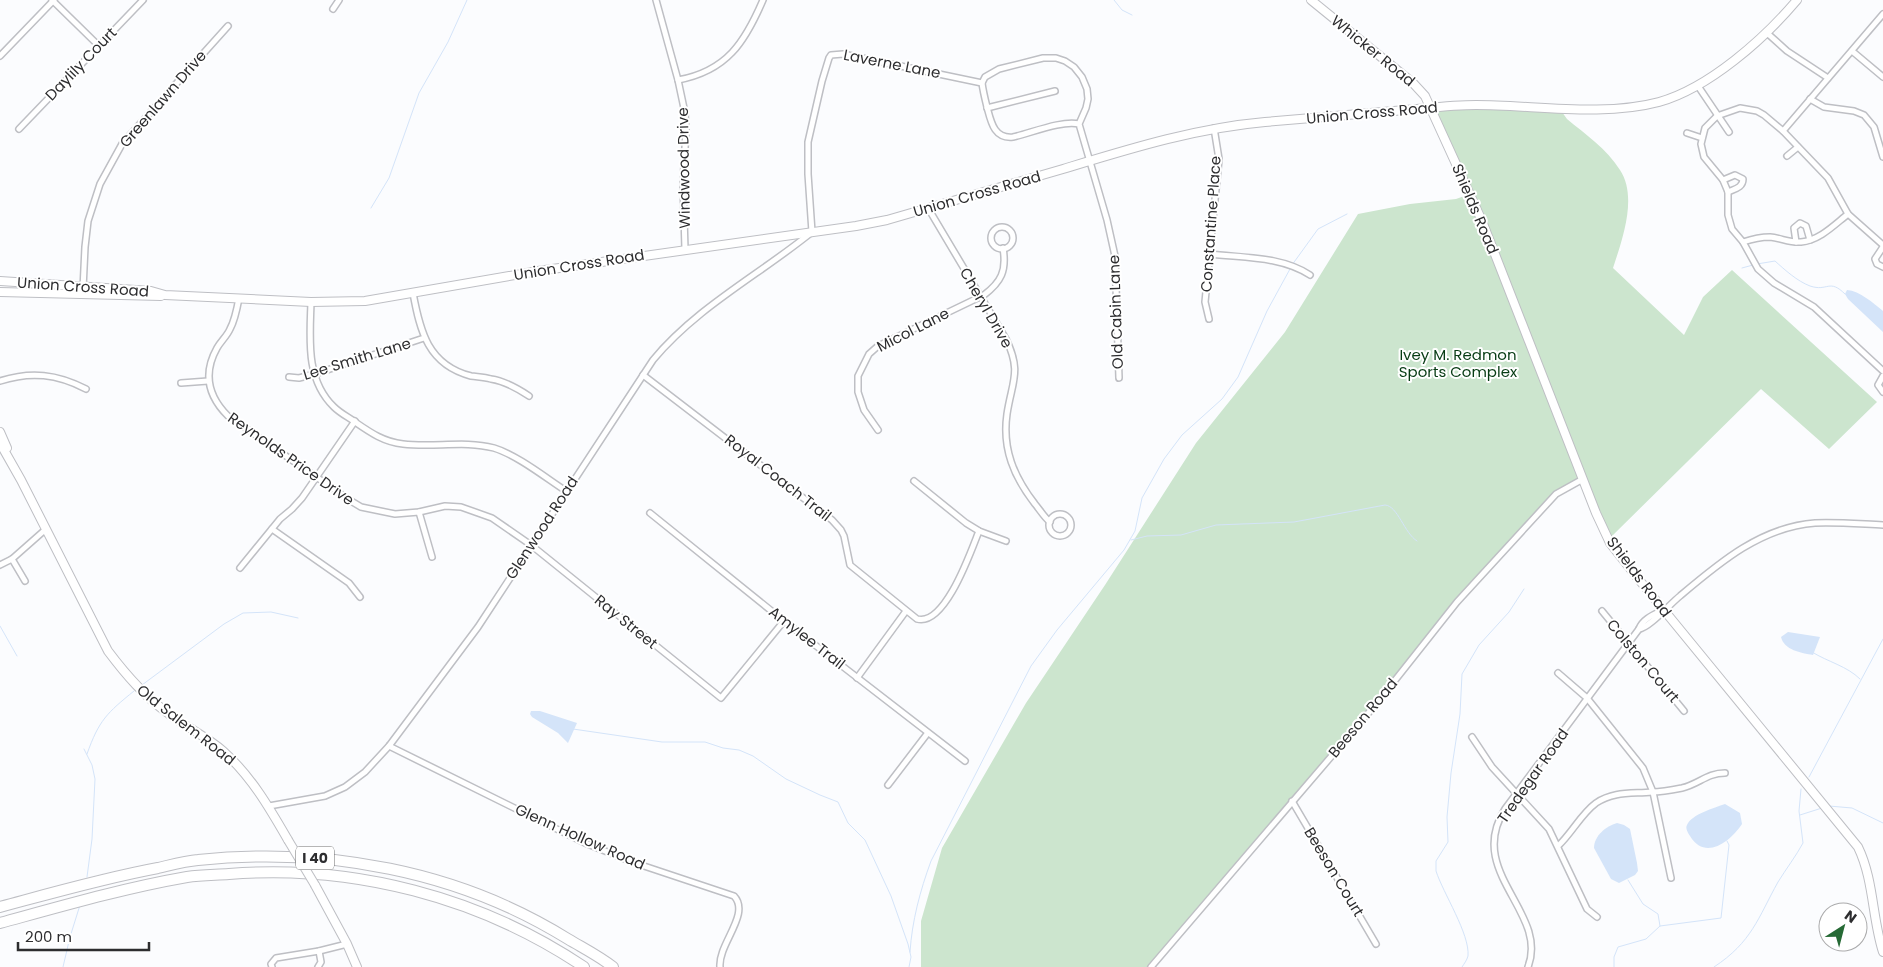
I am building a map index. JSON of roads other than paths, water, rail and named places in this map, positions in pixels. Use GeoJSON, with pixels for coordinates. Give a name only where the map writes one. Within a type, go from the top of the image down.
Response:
{"type":"FeatureCollection","features":[{"type":"Feature","properties":{"kind":"highway","name":"I 40"},"geometry":{"type":"LineString","coordinates":[[0,907],[126,874],[197,860],[269,856],[340,860],[410,872],[480,894],[544,924],[613,967]]}},
{"type":"Feature","properties":{"kind":"highway","name":"I 40"},"geometry":{"type":"LineString","coordinates":[[0,922],[114,892],[188,877],[264,871],[342,876],[419,891],[491,916],[557,949],[584,967]]}},
{"type":"Feature","properties":{"kind":"main road","name":"Whicker Road"},"geometry":{"type":"LineString","coordinates":[[1311,0],[1413,83],[1431,106]]}},
{"type":"Feature","properties":{"kind":"main road","name":"Union Cross Road"},"geometry":{"type":"LineString","coordinates":[[0,292],[154,291],[165,295],[311,302],[365,301],[538,271],[887,220],[1090,160],[1214,128],[1431,106],[1477,105],[1602,109],[1640,106],[1660,102],[1698,86],[1726,67],[1767,32],[1797,0]]}},
{"type":"Feature","properties":{"kind":"main road","name":"Shields Road"},"geometry":{"type":"LineString","coordinates":[[1431,106],[1482,221],[1610,543],[1858,847],[1867,868],[1878,938],[1883,952]]}},
{"type":"Feature","properties":{"kind":"main road","name":"Union Cross Road"},"geometry":{"type":"LineString","coordinates":[[0,281],[83,290]]}},
{"type":"Feature","properties":{"kind":"main road","name":"Old Salem Road"},"geometry":{"type":"LineString","coordinates":[[0,432],[21,480]]}},
{"type":"Feature","properties":{"kind":"main road","name":"Old Salem Road"},"geometry":{"type":"LineString","coordinates":[[0,443],[21,480],[108,651],[126,675],[146,696],[221,750],[244,772],[269,806],[315,885],[347,944],[357,967]]}},
{"type":"Feature","properties":{"kind":"street"},"geometry":{"type":"LineString","coordinates":[[0,56],[53,0],[99,46]]}},
{"type":"Feature","properties":{"kind":"street","name":"Daylily Court"},"geometry":{"type":"LineString","coordinates":[[19,129],[144,0]]}},
{"type":"Feature","properties":{"kind":"street"},"geometry":{"type":"LineString","coordinates":[[333,9],[339,0]]}},
{"type":"Feature","properties":{"kind":"street","name":"Windwood Drive"},"geometry":{"type":"LineString","coordinates":[[656,0],[685,113],[683,184],[685,249]]}},
{"type":"Feature","properties":{"kind":"street"},"geometry":{"type":"LineString","coordinates":[[678,80],[704,72],[734,52],[749,32],[763,0]]}},
{"type":"Feature","properties":{"kind":"street"},"geometry":{"type":"LineString","coordinates":[[1783,131],[1883,14]]}},
{"type":"Feature","properties":{"kind":"street","name":"Greenlawn Drive"},"geometry":{"type":"LineString","coordinates":[[83,290],[88,221],[99,186],[111,164],[122,144],[139,123],[228,26]]}},
{"type":"Feature","properties":{"kind":"street"},"geometry":{"type":"LineString","coordinates":[[1767,32],[1787,52],[1828,78]]}},
{"type":"Feature","properties":{"kind":"street"},"geometry":{"type":"LineString","coordinates":[[1852,51],[1883,77]]}},
{"type":"Feature","properties":{"kind":"street","name":"Laverne Lane"},"geometry":{"type":"LineString","coordinates":[[812,232],[808,142],[822,81],[829,58],[832,55],[843,54],[982,83]]}},
{"type":"Feature","properties":{"kind":"street"},"geometry":{"type":"LineString","coordinates":[[1044,58],[1056,58],[1074,67],[1082,77],[1087,89],[1086,108],[1079,124],[1061,124],[1007,138],[1000,136],[994,130],[982,83],[990,73],[1020,63],[1044,58]]}},
{"type":"Feature","properties":{"kind":"street"},"geometry":{"type":"LineString","coordinates":[[1698,86],[1729,132]]}},
{"type":"Feature","properties":{"kind":"street"},"geometry":{"type":"LineString","coordinates":[[987,108],[1055,90]]}},
{"type":"Feature","properties":{"kind":"street"},"geometry":{"type":"LineString","coordinates":[[1810,100],[1824,107],[1854,111],[1864,115],[1874,127],[1883,157]]}},
{"type":"Feature","properties":{"kind":"street"},"geometry":{"type":"LineString","coordinates":[[1883,266],[1877,264],[1875,259],[1883,246],[1848,214],[1828,178],[1783,131],[1764,115],[1747,108],[1734,109],[1717,116],[1705,128],[1701,147],[1704,158],[1723,180],[1728,192],[1732,229],[1743,242],[1758,269],[1774,283],[1814,307],[1883,371]]}},
{"type":"Feature","properties":{"kind":"street","name":"Old Cabin Lane"},"geometry":{"type":"LineString","coordinates":[[1079,124],[1107,220],[1115,256],[1119,378]]}},
{"type":"Feature","properties":{"kind":"street","name":"Constantine Place"},"geometry":{"type":"LineString","coordinates":[[1209,319],[1205,302],[1219,159],[1214,128]]}},
{"type":"Feature","properties":{"kind":"street"},"geometry":{"type":"LineString","coordinates":[[1687,134],[1702,138]]}},
{"type":"Feature","properties":{"kind":"street"},"geometry":{"type":"LineString","coordinates":[[1787,156],[1798,147]]}},
{"type":"Feature","properties":{"kind":"street"},"geometry":{"type":"LineString","coordinates":[[1723,180],[1736,175],[1742,180],[1743,184],[1740,187],[1728,192]]}},
{"type":"Feature","properties":{"kind":"street","name":"Cheryl Drive"},"geometry":{"type":"LineString","coordinates":[[928,208],[1006,339],[1014,360],[1016,375],[1007,414],[1005,434],[1009,458],[1015,474],[1025,491],[1050,522]]}},
{"type":"Feature","properties":{"kind":"street"},"geometry":{"type":"LineString","coordinates":[[1743,242],[1753,238],[1771,237],[1796,242],[1810,240],[1822,234],[1848,214]]}},
{"type":"Feature","properties":{"kind":"street"},"geometry":{"type":"LineString","coordinates":[[1796,242],[1794,228],[1800,223],[1806,226],[1810,240]]}},
{"type":"Feature","properties":{"kind":"street"},"geometry":{"type":"LineString","coordinates":[[1003,227],[1009,230],[1013,236],[1010,246],[1003,248],[994,244],[992,238],[994,232],[1003,227]]}},
{"type":"Feature","properties":{"kind":"street","name":"Glenwood Road"},"geometry":{"type":"LineString","coordinates":[[269,806],[325,796],[345,788],[364,772],[389,746],[478,627],[566,491],[663,347],[687,324],[812,232]]}},
{"type":"Feature","properties":{"kind":"street","name":"Micol Lane"},"geometry":{"type":"LineString","coordinates":[[878,430],[864,410],[858,392],[858,376],[869,354],[878,346],[980,297],[996,286],[1001,277],[1005,260],[1003,248]]}},
{"type":"Feature","properties":{"kind":"street"},"geometry":{"type":"LineString","coordinates":[[1210,254],[1285,263],[1300,268],[1310,275]]}},
{"type":"Feature","properties":{"kind":"street"},"geometry":{"type":"LineString","coordinates":[[414,293],[419,323],[424,338],[436,356],[451,368],[469,375],[504,382],[530,396]]}},
{"type":"Feature","properties":{"kind":"street"},"geometry":{"type":"LineString","coordinates":[[181,383],[208,381],[212,357],[232,325],[239,298]]}},
{"type":"Feature","properties":{"kind":"street"},"geometry":{"type":"LineString","coordinates":[[311,302],[310,350],[315,374],[318,385],[327,399],[338,410],[376,436],[403,444],[471,444],[493,448],[513,457],[566,491]]}},
{"type":"Feature","properties":{"kind":"street","name":"Lee Smith Lane"},"geometry":{"type":"LineString","coordinates":[[289,378],[299,378],[315,374],[424,338]]}},
{"type":"Feature","properties":{"kind":"street"},"geometry":{"type":"LineString","coordinates":[[0,381],[23,375],[41,375],[62,378],[86,389]]}},
{"type":"Feature","properties":{"kind":"street","name":"Royal Coach Trail"},"geometry":{"type":"LineString","coordinates":[[643,375],[832,520],[844,536],[850,565],[917,620],[924,621],[930,618],[954,590],[979,531]]}},
{"type":"Feature","properties":{"kind":"street"},"geometry":{"type":"LineString","coordinates":[[1883,376],[1878,385],[1883,392]]}},
{"type":"Feature","properties":{"kind":"street","name":"Reynolds Price Drive"},"geometry":{"type":"LineString","coordinates":[[208,381],[215,400],[228,416],[361,507],[395,514],[419,512],[445,506],[470,509],[492,518],[531,545]]}},
{"type":"Feature","properties":{"kind":"street"},"geometry":{"type":"LineString","coordinates":[[240,568],[280,519],[292,510],[302,498],[355,422]]}},
{"type":"Feature","properties":{"kind":"street","name":"Beeson Road"},"geometry":{"type":"LineString","coordinates":[[1151,967],[1377,704],[1457,602],[1556,494],[1583,479]]}},
{"type":"Feature","properties":{"kind":"street"},"geometry":{"type":"LineString","coordinates":[[914,482],[966,523],[979,531],[1006,541]]}},
{"type":"Feature","properties":{"kind":"street"},"geometry":{"type":"LineString","coordinates":[[419,512],[432,557]]}},
{"type":"Feature","properties":{"kind":"street","name":"Amylee Trail"},"geometry":{"type":"LineString","coordinates":[[650,513],[927,734],[965,761]]}},
{"type":"Feature","properties":{"kind":"street"},"geometry":{"type":"LineString","coordinates":[[1057,514],[1064,515],[1070,519],[1071,526],[1068,532],[1058,535],[1050,528],[1050,522],[1057,514]]}},
{"type":"Feature","properties":{"kind":"street","name":"Tredegar Road"},"geometry":{"type":"LineString","coordinates":[[1528,967],[1532,952],[1531,937],[1498,868],[1494,846],[1495,832],[1499,819],[1639,629],[1644,629],[1663,610],[1724,560],[1752,542],[1780,530],[1813,523],[1883,525]]}},
{"type":"Feature","properties":{"kind":"street"},"geometry":{"type":"LineString","coordinates":[[0,565],[12,559],[46,529]]}},
{"type":"Feature","properties":{"kind":"street"},"geometry":{"type":"LineString","coordinates":[[272,529],[349,584],[360,597]]}},
{"type":"Feature","properties":{"kind":"street","name":"Ray Street"},"geometry":{"type":"LineString","coordinates":[[531,545],[721,698],[784,621]]}},
{"type":"Feature","properties":{"kind":"street"},"geometry":{"type":"LineString","coordinates":[[12,559],[25,581]]}},
{"type":"Feature","properties":{"kind":"street"},"geometry":{"type":"LineString","coordinates":[[858,678],[906,611]]}},
{"type":"Feature","properties":{"kind":"street","name":"Colston Court"},"geometry":{"type":"LineString","coordinates":[[1602,611],[1684,711]]}},
{"type":"Feature","properties":{"kind":"street"},"geometry":{"type":"LineString","coordinates":[[1558,673],[1587,698],[1643,768],[1653,792],[1671,878]]}},
{"type":"Feature","properties":{"kind":"street"},"geometry":{"type":"LineString","coordinates":[[888,785],[927,734]]}},
{"type":"Feature","properties":{"kind":"street"},"geometry":{"type":"LineString","coordinates":[[1472,737],[1486,760],[1549,829],[1587,909],[1596,917]]}},
{"type":"Feature","properties":{"kind":"street","name":"Glenn Hollow Road"},"geometry":{"type":"LineString","coordinates":[[389,746],[585,843],[635,863],[734,896],[738,902],[739,914],[722,953],[720,967]]}},
{"type":"Feature","properties":{"kind":"street"},"geometry":{"type":"LineString","coordinates":[[1558,846],[1587,812],[1606,798],[1617,794],[1653,792],[1685,787],[1714,773],[1725,773]]}},
{"type":"Feature","properties":{"kind":"street","name":"Beeson Court"},"geometry":{"type":"LineString","coordinates":[[1292,801],[1376,944]]}},
{"type":"Feature","properties":{"kind":"street"},"geometry":{"type":"LineString","coordinates":[[272,967],[271,964],[276,958],[347,944]]}},
{"type":"Feature","properties":{"kind":"street"},"geometry":{"type":"LineString","coordinates":[[318,967],[321,962],[319,951]]}},
{"type":"Feature","properties":{"kind":"water"},"geometry":{"type":"Polygon","coordinates":[[[1847,290],[1861,295],[1883,311],[1883,332],[1848,299],[1845,294],[1847,290]]]}},
{"type":"Feature","properties":{"kind":"water"},"geometry":{"type":"Polygon","coordinates":[[[1788,632],[1820,637],[1813,655],[1789,648],[1781,637],[1788,632]]]}},
{"type":"Feature","properties":{"kind":"water"},"geometry":{"type":"Polygon","coordinates":[[[531,711],[540,711],[577,723],[568,743],[558,733],[532,717],[531,711]]]}},
{"type":"Feature","properties":{"kind":"water"},"geometry":{"type":"Polygon","coordinates":[[[1725,804],[1740,813],[1742,824],[1737,831],[1717,846],[1703,847],[1696,843],[1690,836],[1686,826],[1704,812],[1725,804]]]}},
{"type":"Feature","properties":{"kind":"water"},"geometry":{"type":"Polygon","coordinates":[[[1617,823],[1630,829],[1638,871],[1635,875],[1619,883],[1611,879],[1594,848],[1596,839],[1601,832],[1617,823]]]}},
{"type":"Feature","properties":{"kind":"waterway"},"geometry":{"type":"LineString","coordinates":[[371,208],[389,178],[419,93],[448,42],[467,0]]}},
{"type":"Feature","properties":{"kind":"waterway"},"geometry":{"type":"LineString","coordinates":[[1114,0],[1122,10],[1132,15]]}},
{"type":"Feature","properties":{"kind":"waterway"},"geometry":{"type":"LineString","coordinates":[[1292,265],[1318,229],[1347,214]]}},
{"type":"Feature","properties":{"kind":"waterway"},"geometry":{"type":"LineString","coordinates":[[1757,264],[1775,261],[1805,284],[1821,288],[1832,286],[1840,289],[1845,294]]}},
{"type":"Feature","properties":{"kind":"waterway"},"geometry":{"type":"LineString","coordinates":[[1742,268],[1753,265]]}},
{"type":"Feature","properties":{"kind":"waterway"},"geometry":{"type":"LineString","coordinates":[[910,952],[917,906],[931,861],[1031,666],[1057,630],[1124,550],[1135,531],[1142,498],[1164,459],[1182,435],[1222,399],[1238,377],[1267,311],[1290,269]]}},
{"type":"Feature","properties":{"kind":"waterway"},"geometry":{"type":"LineString","coordinates":[[1131,540],[1147,536],[1181,535],[1216,525],[1294,522],[1385,505],[1394,510],[1408,532],[1417,541]]}},
{"type":"Feature","properties":{"kind":"waterway"},"geometry":{"type":"LineString","coordinates":[[1462,967],[1468,956],[1465,937],[1436,871],[1436,861],[1448,842],[1447,817],[1451,773],[1460,714],[1462,674],[1479,645],[1509,612],[1524,589]]}},
{"type":"Feature","properties":{"kind":"waterway"},"geometry":{"type":"LineString","coordinates":[[142,685],[224,624],[243,613],[271,612],[298,618]]}},
{"type":"Feature","properties":{"kind":"waterway"},"geometry":{"type":"LineString","coordinates":[[0,626],[17,656]]}},
{"type":"Feature","properties":{"kind":"waterway"},"geometry":{"type":"LineString","coordinates":[[1809,777],[1883,639]]}},
{"type":"Feature","properties":{"kind":"waterway"},"geometry":{"type":"LineString","coordinates":[[1812,652],[1843,667],[1860,679]]}},
{"type":"Feature","properties":{"kind":"waterway"},"geometry":{"type":"LineString","coordinates":[[87,754],[105,718],[134,691]]}},
{"type":"Feature","properties":{"kind":"waterway"},"geometry":{"type":"LineString","coordinates":[[573,729],[662,742],[705,742],[723,748],[739,750],[753,756],[786,779],[838,802],[848,823],[865,840],[891,896],[908,944],[911,957],[909,967]]}},
{"type":"Feature","properties":{"kind":"waterway"},"geometry":{"type":"LineString","coordinates":[[84,749],[92,765],[95,779],[92,839],[87,877]]}},
{"type":"Feature","properties":{"kind":"waterway"},"geometry":{"type":"LineString","coordinates":[[1714,967],[1727,958],[1746,939],[1778,882],[1803,843],[1799,811],[1801,789]]}},
{"type":"Feature","properties":{"kind":"waterway"},"geometry":{"type":"LineString","coordinates":[[1829,806],[1852,808],[1883,823]]}},
{"type":"Feature","properties":{"kind":"waterway"},"geometry":{"type":"LineString","coordinates":[[1800,815],[1822,808]]}},
{"type":"Feature","properties":{"kind":"waterway"},"geometry":{"type":"LineString","coordinates":[[1614,967],[1614,957],[1618,947],[1646,939],[1660,926],[1721,918],[1729,845],[1727,841]]}},
{"type":"Feature","properties":{"kind":"waterway"},"geometry":{"type":"LineString","coordinates":[[1628,880],[1643,904],[1658,914],[1660,926]]}},
{"type":"Feature","properties":{"kind":"waterway"},"geometry":{"type":"LineString","coordinates":[[63,967],[80,905]]}},
{"type":"Feature","properties":{"kind":"park label","name":"Ivey M. Redmon Sports Complex"},"geometry":{"type":"Point","coordinates":[1458,364]}}]}
